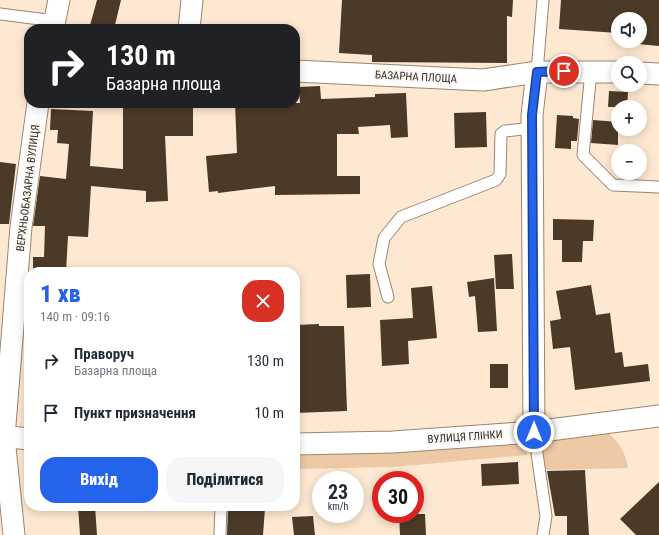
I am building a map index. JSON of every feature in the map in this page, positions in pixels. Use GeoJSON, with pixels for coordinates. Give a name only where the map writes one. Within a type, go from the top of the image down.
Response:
{"type":"FeatureCollection","features":[{"type":"Feature","properties":{"kind":"street"},"geometry":{"type":"LineString","coordinates":[[54,24],[59,0]]}},
{"type":"Feature","properties":{"kind":"street"},"geometry":{"type":"LineString","coordinates":[[190,24],[192,0]]}},
{"type":"Feature","properties":{"kind":"street","name":"БАЗАРНА ПЛОЩА"},"geometry":{"type":"LineString","coordinates":[[300,71],[483,80],[537,72],[591,70],[611,71]]}},
{"type":"Feature","properties":{"kind":"street"},"geometry":{"type":"LineString","coordinates":[[534,432],[532,115],[537,72]]}},
{"type":"Feature","properties":{"kind":"street"},"geometry":{"type":"LineString","coordinates":[[647,73],[659,74]]}},
{"type":"Feature","properties":{"kind":"street","name":"ВЕРХНЬОБАЗАРНА ВУЛИЦЯ"},"geometry":{"type":"LineString","coordinates":[[14,535],[2,437],[21,227],[37,108]]}},
{"type":"Feature","properties":{"kind":"street","name":"ВУЛИЦЯ ГЛІНКИ"},"geometry":{"type":"LineString","coordinates":[[300,444],[393,442],[534,432],[659,416]]}},
{"type":"Feature","properties":{"kind":"street"},"geometry":{"type":"LineString","coordinates":[[2,437],[24,439]]}},
{"type":"Feature","properties":{"kind":"lane"},"geometry":{"type":"LineString","coordinates":[[537,72],[543,0]]}},
{"type":"Feature","properties":{"kind":"lane"},"geometry":{"type":"LineString","coordinates":[[0,14],[49,24]]}},
{"type":"Feature","properties":{"kind":"lane"},"geometry":{"type":"LineString","coordinates":[[591,70],[583,155],[612,185],[659,187]]}},
{"type":"Feature","properties":{"kind":"lane"},"geometry":{"type":"LineString","coordinates":[[388,297],[379,264],[384,238],[401,217],[496,180],[500,174],[501,134],[505,131],[532,128]]}},
{"type":"Feature","properties":{"kind":"lane"},"geometry":{"type":"LineString","coordinates":[[534,432],[546,516],[543,535]]}},
{"type":"Feature","properties":{"kind":"lane"},"geometry":{"type":"LineString","coordinates":[[220,535],[221,511]]}},
{"type":"Feature","properties":{"kind":"shaded area"},"geometry":{"type":"Polygon","coordinates":[[[600,426],[622,449],[628,468],[547,470],[543,461],[542,434],[600,426]]]}},
{"type":"Feature","properties":{"kind":"shaded area"},"geometry":{"type":"Polygon","coordinates":[[[526,437],[527,455],[393,467],[300,469],[300,451],[526,437]]]}},
{"type":"Feature","properties":{"kind":"building"},"geometry":{"type":"Polygon","coordinates":[[[97,0],[121,0],[115,24],[90,24],[97,0]]]}},
{"type":"Feature","properties":{"kind":"building"},"geometry":{"type":"Polygon","coordinates":[[[342,0],[513,0],[512,17],[507,16],[507,63],[372,62],[372,55],[339,53],[342,0]]]}},
{"type":"Feature","properties":{"kind":"building"},"geometry":{"type":"Polygon","coordinates":[[[561,0],[659,0],[659,46],[647,45],[647,12],[611,12],[611,33],[559,29],[561,0]]]}},
{"type":"Feature","properties":{"kind":"building"},"geometry":{"type":"Polygon","coordinates":[[[320,86],[321,99],[375,97],[375,94],[406,93],[408,137],[391,138],[390,125],[358,127],[359,134],[337,134],[337,176],[360,176],[360,194],[275,195],[275,186],[218,193],[218,191],[209,192],[206,156],[237,153],[235,108],[300,108],[300,87],[320,86]]]}},
{"type":"Feature","properties":{"kind":"building"},"geometry":{"type":"Polygon","coordinates":[[[609,91],[628,92],[627,100],[611,100],[611,107],[608,107],[609,91]]]}},
{"type":"Feature","properties":{"kind":"building"},"geometry":{"type":"Polygon","coordinates":[[[123,108],[193,108],[193,136],[165,136],[168,201],[146,202],[146,191],[91,186],[88,237],[68,236],[66,267],[33,267],[33,257],[44,257],[45,226],[33,226],[40,176],[66,179],[69,144],[57,143],[58,130],[50,130],[51,109],[93,111],[90,166],[123,169],[123,108]]]}},
{"type":"Feature","properties":{"kind":"building"},"geometry":{"type":"Polygon","coordinates":[[[486,112],[487,147],[455,148],[454,113],[486,112]]]}},
{"type":"Feature","properties":{"kind":"building"},"geometry":{"type":"Polygon","coordinates":[[[557,115],[573,116],[573,118],[579,119],[577,141],[571,141],[571,149],[555,148],[557,115]]]}},
{"type":"Feature","properties":{"kind":"building"},"geometry":{"type":"Polygon","coordinates":[[[593,120],[611,121],[611,136],[618,136],[618,144],[591,143],[593,120]]]}},
{"type":"Feature","properties":{"kind":"building"},"geometry":{"type":"Polygon","coordinates":[[[0,162],[16,164],[9,224],[0,224],[0,162]]]}},
{"type":"Feature","properties":{"kind":"building"},"geometry":{"type":"Polygon","coordinates":[[[553,219],[594,220],[593,241],[583,241],[582,262],[562,262],[562,240],[553,240],[553,219]]]}},
{"type":"Feature","properties":{"kind":"building"},"geometry":{"type":"Polygon","coordinates":[[[512,254],[514,289],[496,289],[494,255],[512,254]]]}},
{"type":"Feature","properties":{"kind":"building"},"geometry":{"type":"Polygon","coordinates":[[[370,274],[371,307],[347,308],[346,275],[370,274]]]}},
{"type":"Feature","properties":{"kind":"building"},"geometry":{"type":"Polygon","coordinates":[[[494,278],[497,331],[478,332],[475,296],[469,297],[467,282],[494,278]]]}},
{"type":"Feature","properties":{"kind":"building"},"geometry":{"type":"Polygon","coordinates":[[[591,285],[596,315],[610,313],[615,353],[622,352],[624,367],[648,364],[650,381],[575,390],[570,347],[553,349],[550,321],[561,319],[556,291],[591,285]]]}},
{"type":"Feature","properties":{"kind":"building"},"geometry":{"type":"Polygon","coordinates":[[[432,286],[437,338],[408,341],[409,364],[382,366],[380,320],[413,318],[411,288],[432,286]]]}},
{"type":"Feature","properties":{"kind":"building"},"geometry":{"type":"Polygon","coordinates":[[[319,324],[319,326],[344,326],[347,411],[300,413],[300,325],[319,324]]]}},
{"type":"Feature","properties":{"kind":"building"},"geometry":{"type":"Polygon","coordinates":[[[490,364],[508,364],[508,388],[490,388],[490,364]]]}},
{"type":"Feature","properties":{"kind":"building"},"geometry":{"type":"Polygon","coordinates":[[[518,462],[519,484],[482,486],[481,464],[518,462]]]}},
{"type":"Feature","properties":{"kind":"building"},"geometry":{"type":"Polygon","coordinates":[[[585,470],[589,535],[567,535],[567,516],[555,516],[547,471],[585,470]]]}},
{"type":"Feature","properties":{"kind":"building"},"geometry":{"type":"Polygon","coordinates":[[[659,482],[659,535],[636,535],[620,519],[659,482]]]}},
{"type":"Feature","properties":{"kind":"building"},"geometry":{"type":"Polygon","coordinates":[[[78,511],[95,511],[97,535],[80,535],[78,511]]]}},
{"type":"Feature","properties":{"kind":"building"},"geometry":{"type":"Polygon","coordinates":[[[228,511],[265,511],[263,535],[227,535],[228,511]]]}},
{"type":"Feature","properties":{"kind":"building"},"geometry":{"type":"Polygon","coordinates":[[[425,514],[426,535],[400,535],[399,523],[424,523],[425,514]]]}},
{"type":"Feature","properties":{"kind":"building"},"geometry":{"type":"Polygon","coordinates":[[[312,516],[315,535],[294,535],[292,517],[312,516]]]}},
{"type":"Feature","properties":{"kind":"route"},"geometry":{"type":"LineString","coordinates":[[534,432],[532,115],[537,72],[564,71]]}}]}
